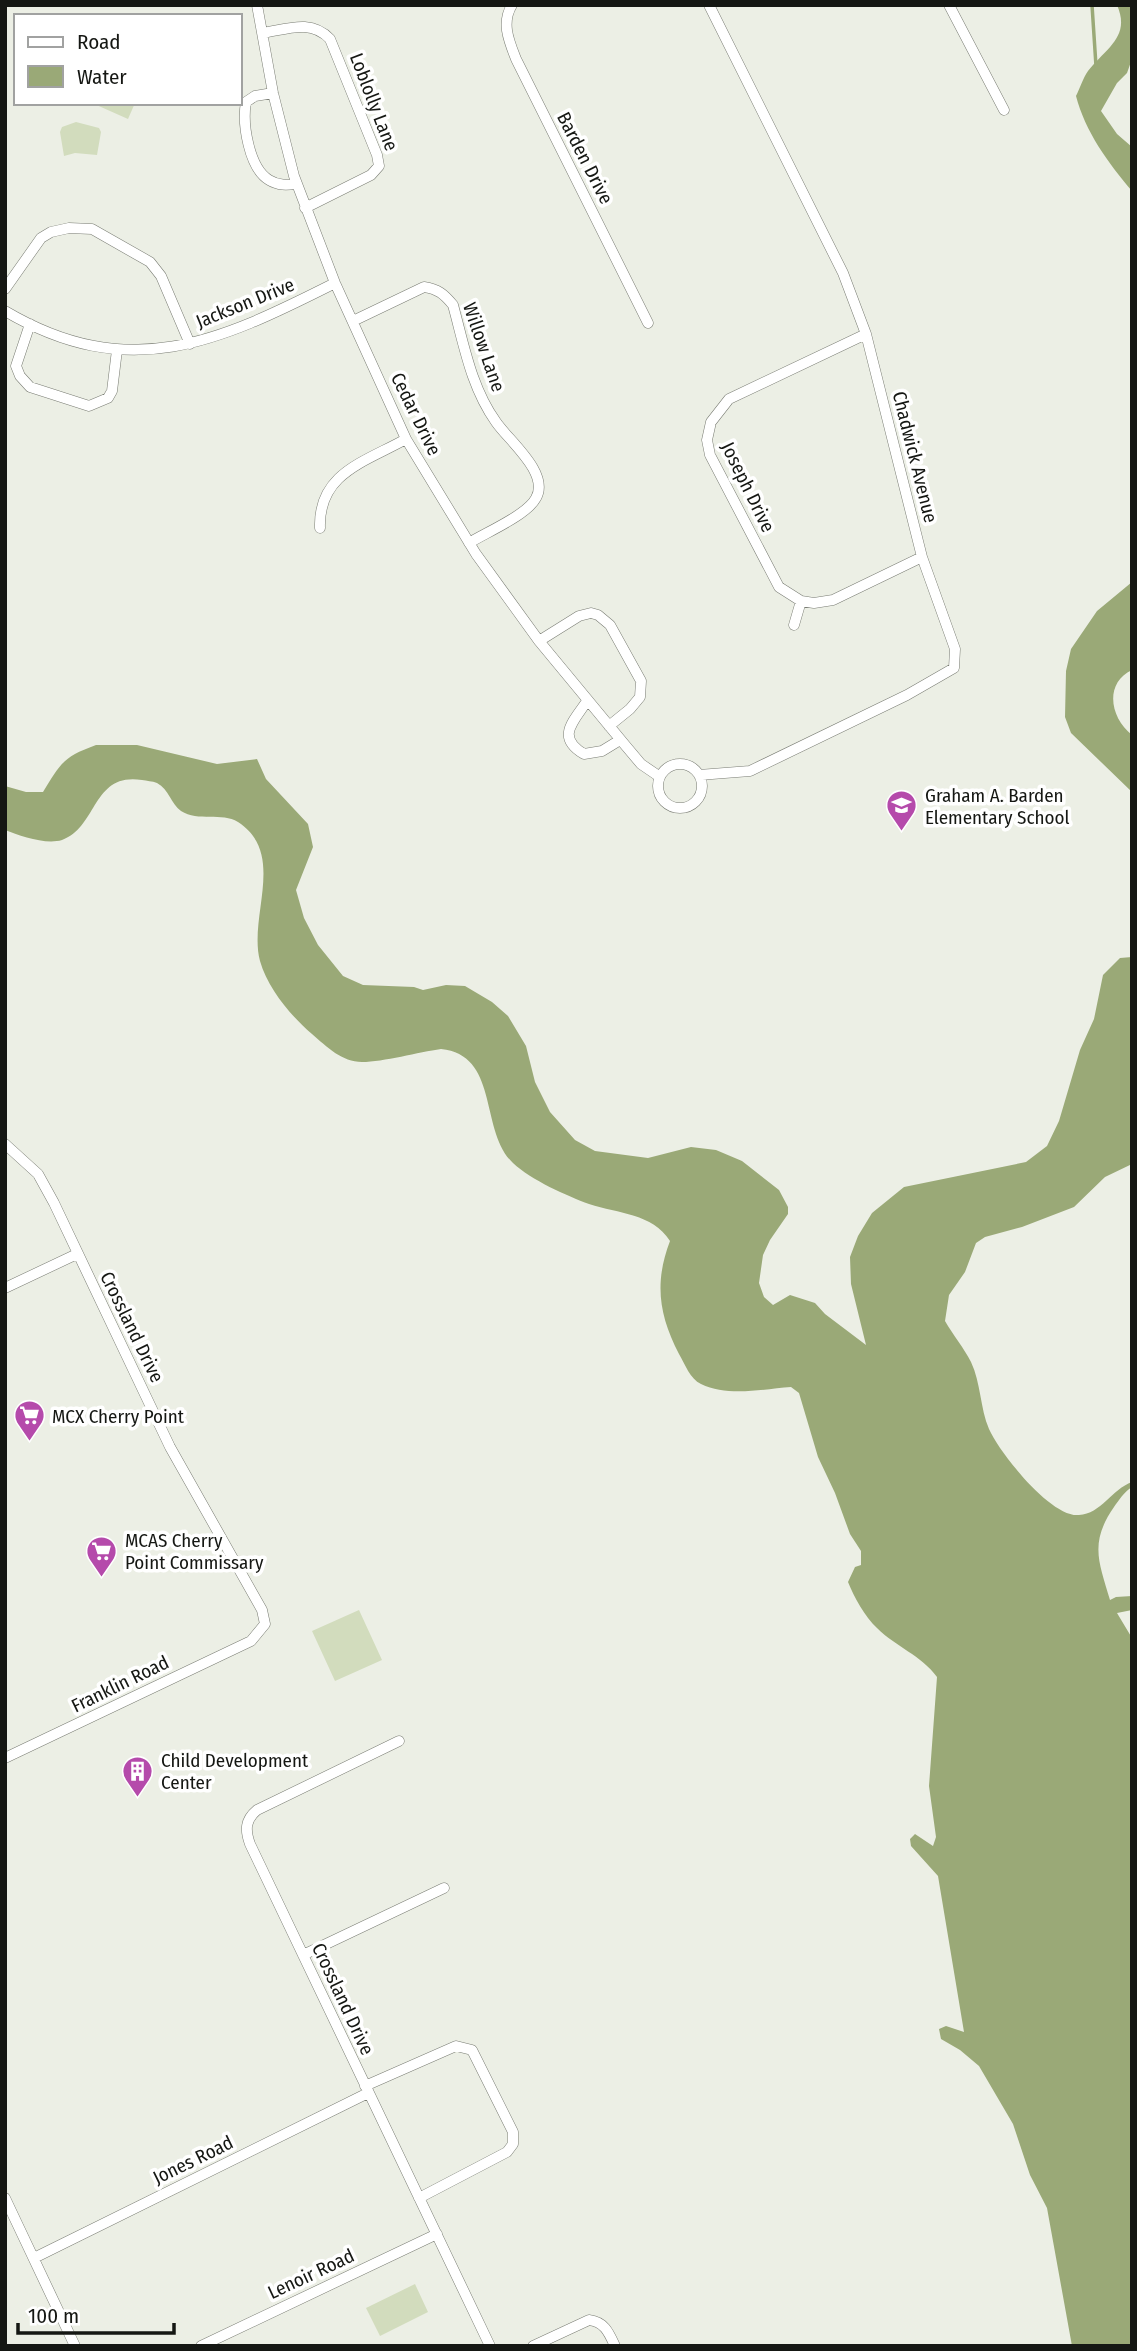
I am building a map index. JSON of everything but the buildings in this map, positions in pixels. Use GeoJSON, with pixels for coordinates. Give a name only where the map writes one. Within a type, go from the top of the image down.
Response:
{"type":"FeatureCollection","features":[{"type":"Feature","properties":{"kind":"street","name":"Cedar Drive"},"geometry":{"type":"LineString","coordinates":[[257,5],[273,93],[305,208],[335,283],[407,439],[469,542],[539,641],[641,764],[660,777],[659,793],[662,799],[681,808],[694,803],[699,798],[702,784],[699,775]]}},
{"type":"Feature","properties":{"kind":"street","name":"Barden Drive"},"geometry":{"type":"LineString","coordinates":[[512,5],[507,13],[506,23],[516,59],[648,323]]}},
{"type":"Feature","properties":{"kind":"street","name":"Chadwick Avenue"},"geometry":{"type":"LineString","coordinates":[[699,775],[750,771],[907,695],[954,668],[955,649],[922,557],[866,334],[843,273],[709,5]]}},
{"type":"Feature","properties":{"kind":"street"},"geometry":{"type":"LineString","coordinates":[[949,5],[1004,110]]}},
{"type":"Feature","properties":{"kind":"street","name":"Loblolly Lane"},"geometry":{"type":"LineString","coordinates":[[263,33],[310,26],[321,30],[330,39],[377,155],[379,166],[371,175],[305,208]]}},
{"type":"Feature","properties":{"kind":"street"},"geometry":{"type":"LineString","coordinates":[[273,93],[255,96],[246,102],[243,117],[249,148],[260,173],[269,180],[282,186],[297,184]]}},
{"type":"Feature","properties":{"kind":"street"},"geometry":{"type":"LineString","coordinates":[[5,289],[41,238],[51,232],[69,228],[92,229],[150,262],[161,275],[190,344]]}},
{"type":"Feature","properties":{"kind":"street","name":"Jackson Drive"},"geometry":{"type":"LineString","coordinates":[[5,311],[76,342],[117,350],[154,350],[190,344],[244,326],[335,283]]}},
{"type":"Feature","properties":{"kind":"street","name":"Willow Lane"},"geometry":{"type":"LineString","coordinates":[[353,321],[424,287],[445,295],[453,305],[479,394],[495,422],[535,470],[540,481],[538,496],[529,507],[469,542]]}},
{"type":"Feature","properties":{"kind":"street"},"geometry":{"type":"LineString","coordinates":[[30,324],[16,366],[20,376],[30,387],[89,406],[108,398],[112,391],[117,350]]}},
{"type":"Feature","properties":{"kind":"street","name":"Joseph Drive"},"geometry":{"type":"LineString","coordinates":[[801,601],[779,587],[710,455],[706,440],[711,422],[729,399],[866,334]]}},
{"type":"Feature","properties":{"kind":"street"},"geometry":{"type":"LineString","coordinates":[[320,528],[319,510],[325,492],[339,476],[407,439]]}},
{"type":"Feature","properties":{"kind":"street"},"geometry":{"type":"LineString","coordinates":[[794,625],[801,601],[814,603],[833,600],[922,557]]}},
{"type":"Feature","properties":{"kind":"street"},"geometry":{"type":"LineString","coordinates":[[539,641],[579,615],[598,615],[610,625],[640,681],[640,696],[630,709],[608,726]]}},
{"type":"Feature","properties":{"kind":"street"},"geometry":{"type":"LineString","coordinates":[[587,701],[568,731],[569,740],[575,749],[584,754],[602,751],[620,740]]}},
{"type":"Feature","properties":{"kind":"street"},"geometry":{"type":"LineString","coordinates":[[660,777],[669,767],[677,764],[691,767],[699,775]]}},
{"type":"Feature","properties":{"kind":"street","name":"Crossland Drive"},"geometry":{"type":"LineString","coordinates":[[5,1144],[38,1174],[170,1447],[262,1609],[265,1624],[251,1641]]}},
{"type":"Feature","properties":{"kind":"street"},"geometry":{"type":"LineString","coordinates":[[5,1288],[77,1254]]}},
{"type":"Feature","properties":{"kind":"street","name":"Franklin Road"},"geometry":{"type":"LineString","coordinates":[[5,1758],[251,1641]]}},
{"type":"Feature","properties":{"kind":"street","name":"Crossland Drive"},"geometry":{"type":"LineString","coordinates":[[399,1741],[257,1810],[247,1822],[246,1829],[250,1844],[366,2090],[490,2346]]}},
{"type":"Feature","properties":{"kind":"street"},"geometry":{"type":"LineString","coordinates":[[303,1955],[444,1888]]}},
{"type":"Feature","properties":{"kind":"street","name":"Jones Road"},"geometry":{"type":"LineString","coordinates":[[34,2258],[456,2046],[472,2050],[513,2132],[513,2144],[507,2152],[419,2198]]}},
{"type":"Feature","properties":{"kind":"street"},"geometry":{"type":"LineString","coordinates":[[5,2198],[75,2346]]}},
{"type":"Feature","properties":{"kind":"street","name":"Lenoir Road"},"geometry":{"type":"LineString","coordinates":[[201,2346],[437,2234]]}},
{"type":"Feature","properties":{"kind":"street"},"geometry":{"type":"LineString","coordinates":[[533,2346],[589,2320],[598,2321],[607,2329],[615,2346]]}},
{"type":"Feature","properties":{"kind":"shaded area"},"geometry":{"type":"Polygon","coordinates":[[[96,105],[134,105],[128,119],[96,105]]]}},
{"type":"Feature","properties":{"kind":"shaded area"},"geometry":{"type":"Polygon","coordinates":[[[76,122],[99,128],[101,132],[97,155],[75,153],[64,156],[60,132],[62,127],[76,122]]]}},
{"type":"Feature","properties":{"kind":"shaded area"},"geometry":{"type":"Polygon","coordinates":[[[359,1610],[382,1660],[335,1681],[312,1631],[359,1610]]]}},
{"type":"Feature","properties":{"kind":"shaded area"},"geometry":{"type":"Polygon","coordinates":[[[415,2284],[428,2312],[380,2336],[366,2308],[415,2284]]]}},
{"type":"Feature","properties":{"kind":"water"},"geometry":{"type":"Polygon","coordinates":[[[1117,5],[1131,5],[1132,59],[1127,73],[1117,83],[1101,111],[1117,134],[1132,147],[1132,191],[1098,146],[1085,122],[1076,96],[1088,71],[1119,34],[1121,16],[1117,5]]]}},
{"type":"Feature","properties":{"kind":"water"},"geometry":{"type":"Polygon","coordinates":[[[1132,582],[1132,670],[1117,683],[1113,701],[1119,720],[1132,735],[1132,792],[1071,733],[1065,717],[1066,671],[1071,649],[1097,611],[1132,582]]]}},
{"type":"Feature","properties":{"kind":"water"},"geometry":{"type":"Polygon","coordinates":[[[96,745],[137,745],[217,764],[257,759],[266,779],[308,824],[313,847],[296,890],[304,918],[318,945],[343,976],[363,985],[414,987],[423,990],[446,985],[465,986],[492,1002],[508,1016],[526,1046],[535,1082],[550,1112],[575,1140],[595,1151],[648,1158],[691,1147],[716,1150],[742,1161],[779,1190],[788,1207],[788,1214],[763,1255],[759,1283],[764,1297],[773,1305],[790,1295],[815,1303],[825,1314],[866,1345],[851,1284],[850,1257],[858,1236],[872,1213],[904,1187],[1026,1162],[1047,1146],[1059,1121],[1080,1050],[1094,1019],[1103,975],[1120,958],[1132,957],[1132,1164],[1105,1177],[1074,1207],[1022,1227],[985,1237],[976,1243],[965,1272],[949,1295],[945,1321],[971,1362],[989,1429],[1014,1467],[1041,1495],[1068,1513],[1087,1514],[1132,1482],[1132,1487],[1122,1496],[1106,1520],[1101,1531],[1098,1553],[1110,1600],[1132,1596],[1132,1610],[1117,1613],[1132,1638],[1132,2346],[1072,2346],[1047,2208],[1030,2175],[1013,2124],[979,2066],[941,2039],[939,2029],[946,2026],[964,2032],[938,1876],[911,1846],[910,1839],[915,1834],[933,1846],[936,1837],[929,1786],[937,1677],[924,1663],[877,1628],[853,1594],[848,1582],[855,1567],[861,1565],[861,1551],[850,1534],[818,1457],[799,1393],[791,1387],[723,1390],[711,1388],[694,1379],[672,1340],[663,1312],[662,1271],[670,1241],[663,1232],[644,1220],[570,1197],[539,1181],[513,1163],[496,1133],[481,1079],[472,1065],[460,1054],[441,1049],[380,1060],[355,1061],[341,1057],[329,1049],[296,1019],[274,992],[260,961],[258,925],[263,868],[253,835],[238,822],[188,814],[178,808],[157,783],[126,780],[113,784],[104,792],[83,824],[62,840],[41,841],[5,830],[5,786],[26,792],[43,792],[69,757],[96,745]]]}},
{"type":"Feature","properties":{"kind":"waterway"},"geometry":{"type":"LineString","coordinates":[[1092,5],[1096,66]]}},
{"type":"Feature","properties":{"kind":"place","name":"Graham A. Barden Elementary School"},"geometry":{"type":"Point","coordinates":[902,833]}},
{"type":"Feature","properties":{"kind":"place","name":"MCX Cherry Point"},"geometry":{"type":"Point","coordinates":[29,1443]}},
{"type":"Feature","properties":{"kind":"place","name":"MCAS Cherry Point Commissary"},"geometry":{"type":"Point","coordinates":[102,1578]}},
{"type":"Feature","properties":{"kind":"place","name":"Child Development Center"},"geometry":{"type":"Point","coordinates":[138,1798]}}]}
